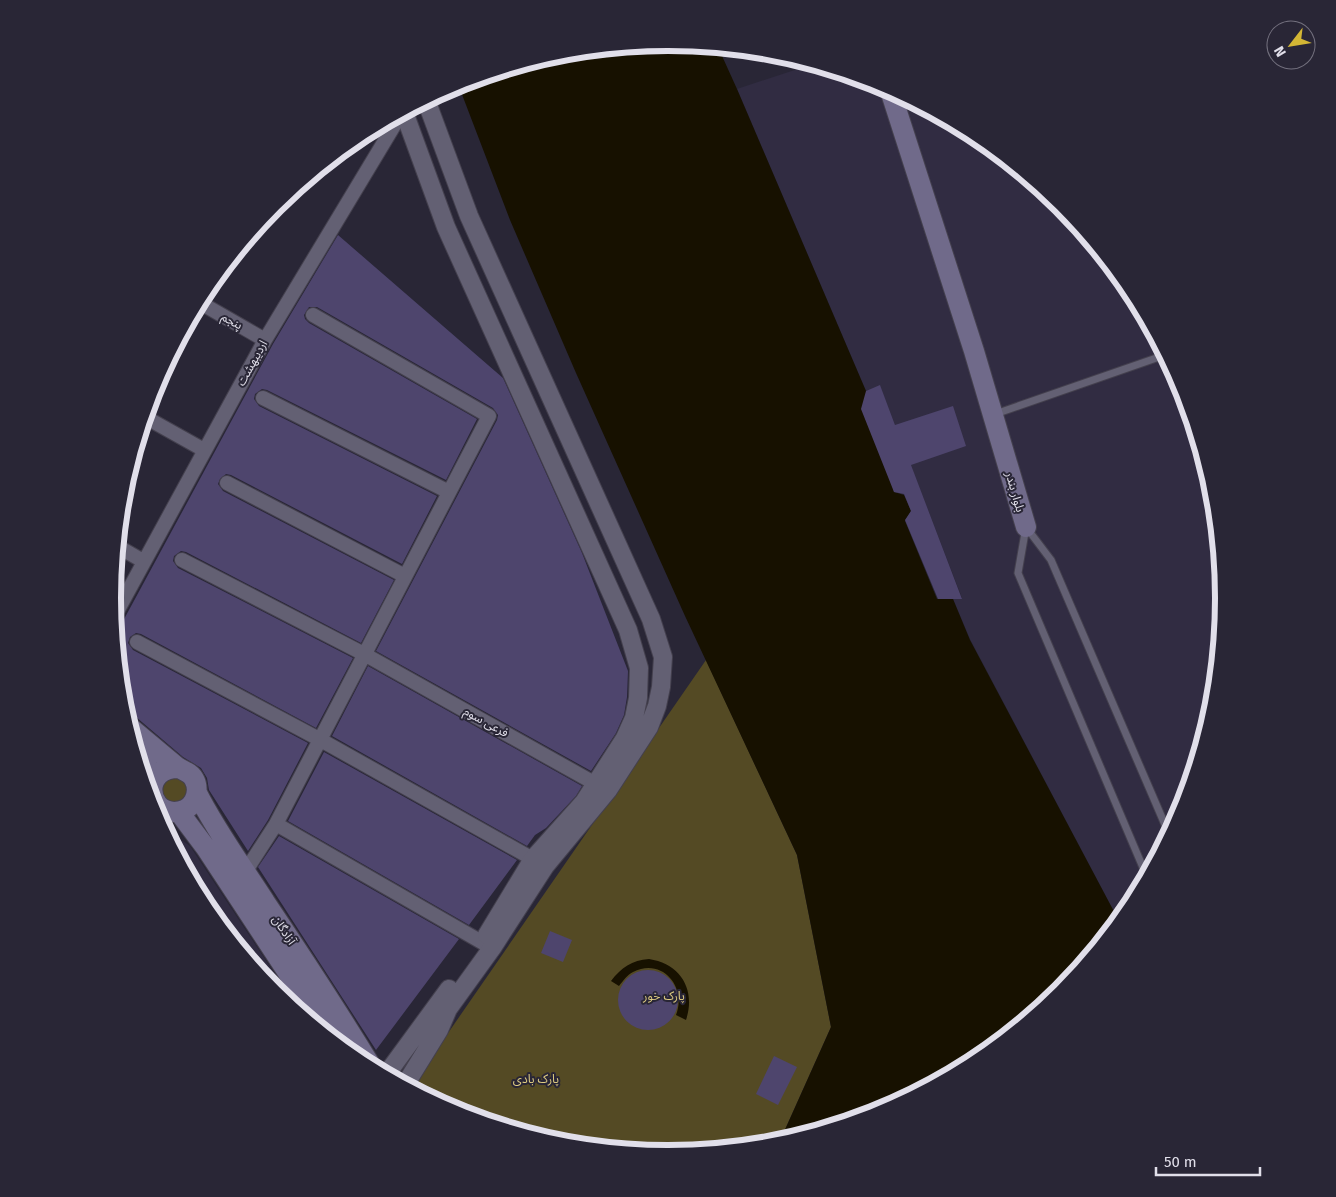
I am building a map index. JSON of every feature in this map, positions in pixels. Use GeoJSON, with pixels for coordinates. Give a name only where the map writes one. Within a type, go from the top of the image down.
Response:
{"type":"FeatureCollection","features":[{"type":"Feature","properties":{"kind":"main road","name":"بلوار بندر"},"geometry":{"type":"LineString","coordinates":[[893,100],[974,351],[1026,528]]}},
{"type":"Feature","properties":{"kind":"main road","name":"بلوار بندر"},"geometry":{"type":"LineString","coordinates":[[910,108],[922,157],[984,348],[1001,412],[1026,528]]}},
{"type":"Feature","properties":{"kind":"main road"},"geometry":{"type":"LineString","coordinates":[[138,734],[178,768],[190,774],[196,786],[196,793],[191,805],[159,798]]}},
{"type":"Feature","properties":{"kind":"main road"},"geometry":{"type":"LineString","coordinates":[[158,797],[162,771],[178,768]]}},
{"type":"Feature","properties":{"kind":"main road","name":"آزادگان"},"geometry":{"type":"LineString","coordinates":[[196,793],[206,812],[339,1013],[363,1053]]}},
{"type":"Feature","properties":{"kind":"main road","name":"آزادگان"},"geometry":{"type":"LineString","coordinates":[[159,799],[206,848],[319,1020]]}},
{"type":"Feature","properties":{"kind":"street"},"geometry":{"type":"LineString","coordinates":[[429,107],[469,216],[651,619],[662,656],[661,687],[657,706],[648,727],[608,790],[539,863]]}},
{"type":"Feature","properties":{"kind":"street"},"geometry":{"type":"LineString","coordinates":[[406,118],[446,227],[628,630],[639,668],[638,698],[634,718],[625,738],[584,802],[539,863],[448,1009],[439,1030],[408,1080]]}},
{"type":"Feature","properties":{"kind":"street","name":"اردیبهشت"},"geometry":{"type":"LineString","coordinates":[[121,604],[265,340],[395,125]]}},
{"type":"Feature","properties":{"kind":"street","name":"پنجم"},"geometry":{"type":"LineString","coordinates":[[206,306],[265,340]]}},
{"type":"Feature","properties":{"kind":"street"},"geometry":{"type":"LineString","coordinates":[[246,872],[276,824],[489,416],[313,316]]}},
{"type":"Feature","properties":{"kind":"street"},"geometry":{"type":"LineString","coordinates":[[263,398],[449,492]]}},
{"type":"Feature","properties":{"kind":"street"},"geometry":{"type":"LineString","coordinates":[[151,420],[204,450]]}},
{"type":"Feature","properties":{"kind":"street"},"geometry":{"type":"LineString","coordinates":[[227,483],[405,576]]}},
{"type":"Feature","properties":{"kind":"street"},"geometry":{"type":"LineString","coordinates":[[123,550],[143,561]]}},
{"type":"Feature","properties":{"kind":"street","name":"فرعی سوم"},"geometry":{"type":"LineString","coordinates":[[182,560],[364,654],[608,790]]}},
{"type":"Feature","properties":{"kind":"street"},"geometry":{"type":"LineString","coordinates":[[137,642],[319,739],[539,863]]}},
{"type":"Feature","properties":{"kind":"street"},"geometry":{"type":"LineString","coordinates":[[276,824],[487,945]]}},
{"type":"Feature","properties":{"kind":"street"},"geometry":{"type":"LineString","coordinates":[[390,1070],[487,945]]}},
{"type":"Feature","properties":{"kind":"lane"},"geometry":{"type":"LineString","coordinates":[[1001,412],[1159,357]]}},
{"type":"Feature","properties":{"kind":"lane"},"geometry":{"type":"LineString","coordinates":[[1026,528],[1051,560],[1166,826]]}},
{"type":"Feature","properties":{"kind":"lane"},"geometry":{"type":"LineString","coordinates":[[1026,528],[1018,573],[1144,869]]}},
{"type":"Feature","properties":{"kind":"shaded area"},"geometry":{"type":"Polygon","coordinates":[[[668,51],[721,54],[866,391],[894,492],[904,495],[911,511],[905,521],[937,599],[953,599],[970,640],[1115,914],[1102,932],[1055,985],[1001,1033],[972,1054],[942,1072],[910,1089],[844,1117],[783,1133],[831,1027],[797,855],[685,616],[510,220],[461,92],[492,80],[526,70],[597,56],[632,52],[668,51]]]}},
{"type":"Feature","properties":{"kind":"shaded area"},"geometry":{"type":"Polygon","coordinates":[[[801,68],[810,70],[844,80],[877,93],[910,108],[972,143],[1029,187],[1079,238],[1123,294],[1159,356],[1174,389],[1186,423],[1197,457],[1205,492],[1211,527],[1214,563],[1214,634],[1211,670],[1197,740],[1174,808],[1142,872],[1115,914],[970,639],[953,599],[962,598],[880,386],[866,391],[737,89],[801,68]]]}},
{"type":"Feature","properties":{"kind":"shaded area"},"geometry":{"type":"Polygon","coordinates":[[[175,837],[190,846],[284,988],[234,932],[213,903],[175,837]]]}},
{"type":"Feature","properties":{"kind":"shaded area"},"geometry":{"type":"Polygon","coordinates":[[[649,959],[670,966],[683,980],[689,999],[686,1020],[676,1015],[678,994],[670,977],[662,972],[654,968],[644,968],[631,973],[619,986],[611,981],[627,966],[637,961],[649,959]]]}},
{"type":"Feature","properties":{"kind":"shaded area"},"geometry":{"type":"Polygon","coordinates":[[[647,987],[658,991],[662,1002],[658,1013],[647,1017],[636,1013],[632,1002],[636,991],[647,987]]]}},
{"type":"Feature","properties":{"kind":"green space","name":"پارک خور"},"geometry":{"type":"Polygon","coordinates":[[[706,660],[797,855],[831,1027],[783,1133],[704,1145],[632,1145],[597,1141],[526,1127],[492,1117],[414,1083],[706,660]]]}},
{"type":"Feature","properties":{"kind":"green space"},"geometry":{"type":"Polygon","coordinates":[[[179,771],[193,795],[167,807],[157,783],[179,771]]]}},
{"type":"Feature","properties":{"kind":"building"},"geometry":{"type":"Polygon","coordinates":[[[338,235],[503,378],[582,553],[628,671],[624,715],[616,733],[591,771],[376,651],[498,415],[493,408],[317,307],[309,307],[304,315],[309,323],[477,419],[446,480],[267,390],[262,389],[255,394],[254,399],[259,406],[437,496],[402,564],[231,475],[226,474],[220,479],[218,484],[223,491],[394,580],[361,643],[186,552],[181,551],[174,556],[173,561],[178,568],[353,658],[316,728],[141,634],[136,633],[130,637],[128,643],[133,650],[308,743],[268,820],[248,851],[209,790],[207,778],[201,768],[183,757],[133,716],[125,670],[122,623],[273,344],[338,235]]]}},
{"type":"Feature","properties":{"kind":"building"},"geometry":{"type":"Polygon","coordinates":[[[880,385],[895,425],[953,406],[966,446],[911,465],[962,599],[938,599],[905,520],[911,511],[904,494],[894,492],[861,409],[866,391],[880,385]]]}},
{"type":"Feature","properties":{"kind":"building"},"geometry":{"type":"Polygon","coordinates":[[[368,666],[582,786],[576,796],[546,828],[535,835],[527,846],[332,736],[368,666]]]}},
{"type":"Feature","properties":{"kind":"building"},"geometry":{"type":"Polygon","coordinates":[[[324,752],[517,860],[469,925],[288,821],[324,752]]]}},
{"type":"Feature","properties":{"kind":"building"},"geometry":{"type":"Polygon","coordinates":[[[279,836],[459,939],[376,1050],[258,867],[279,836]]]}},
{"type":"Feature","properties":{"kind":"building"},"geometry":{"type":"Polygon","coordinates":[[[550,931],[572,940],[563,962],[541,953],[550,931]]]}},
{"type":"Feature","properties":{"kind":"building"},"geometry":{"type":"Polygon","coordinates":[[[648,970],[665,975],[673,983],[678,1000],[673,1017],[665,1025],[648,1030],[631,1025],[623,1017],[618,1000],[623,983],[631,975],[648,970]]]}},
{"type":"Feature","properties":{"kind":"building"},"geometry":{"type":"Polygon","coordinates":[[[774,1056],[797,1067],[778,1105],[756,1094],[774,1056]]]}},
{"type":"Feature","properties":{"kind":"park label","name":"پارک بادی"},"geometry":{"type":"Point","coordinates":[536,1079]}}]}
